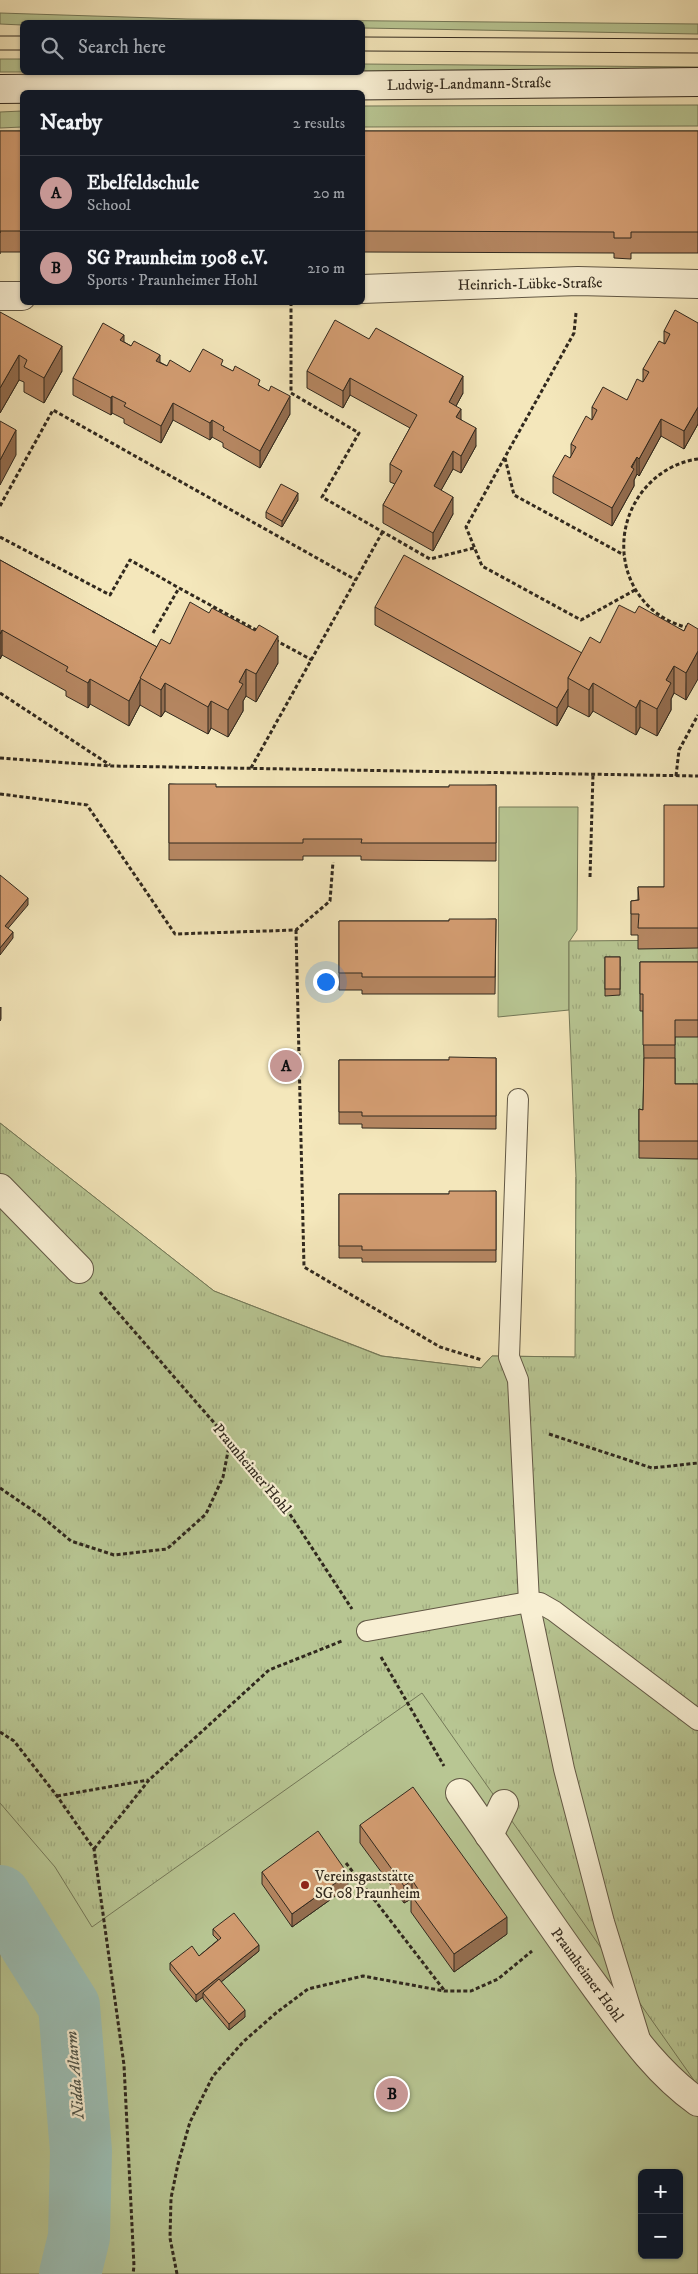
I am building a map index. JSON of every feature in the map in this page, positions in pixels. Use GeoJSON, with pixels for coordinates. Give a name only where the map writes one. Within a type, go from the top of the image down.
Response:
{"type":"FeatureCollection","features":[{"type":"Feature","properties":{"kind":"street","name":"Ludwig-Landmann-Straße"},"geometry":{"type":"LineString","coordinates":[[0,89],[698,82]]}},
{"type":"Feature","properties":{"kind":"street","name":"Heinrich-Lübke-Straße"},"geometry":{"type":"LineString","coordinates":[[365,289],[578,281],[698,284]]}},
{"type":"Feature","properties":{"kind":"street"},"geometry":{"type":"LineString","coordinates":[[0,296],[20,296]]}},
{"type":"Feature","properties":{"kind":"street"},"geometry":{"type":"LineString","coordinates":[[0,1188],[79,1269]]}},
{"type":"Feature","properties":{"kind":"street","name":"Praunheimer Hohl"},"geometry":{"type":"LineString","coordinates":[[460,1793],[555,1932],[645,2054],[675,2086],[698,2102]]}},
{"type":"Feature","properties":{"kind":"street"},"geometry":{"type":"LineString","coordinates":[[489,1835],[504,1804]]}},
{"type":"Feature","properties":{"kind":"lane"},"geometry":{"type":"LineString","coordinates":[[518,1099],[509,1357],[518,1380],[529,1602],[564,1769],[604,1922],[645,2054]]}},
{"type":"Feature","properties":{"kind":"lane"},"geometry":{"type":"LineString","coordinates":[[367,1632],[529,1602],[540,1603],[554,1611],[698,1720]]}},
{"type":"Feature","properties":{"kind":"path"},"geometry":{"type":"LineString","coordinates":[[578,281],[574,333],[466,527],[482,566],[581,620],[635,590]]}},
{"type":"Feature","properties":{"kind":"path"},"geometry":{"type":"LineString","coordinates":[[291,305],[291,393],[359,433],[322,497],[430,559],[474,548]]}},
{"type":"Feature","properties":{"kind":"path"},"geometry":{"type":"LineString","coordinates":[[0,506],[53,410],[356,580]]}},
{"type":"Feature","properties":{"kind":"path"},"geometry":{"type":"LineString","coordinates":[[505,458],[514,495],[624,555]]}},
{"type":"Feature","properties":{"kind":"path"},"geometry":{"type":"LineString","coordinates":[[698,459],[676,465],[659,474],[646,487],[635,502],[627,519],[623,536],[624,555],[628,573],[635,590],[647,605],[662,618],[679,626],[698,630]]}},
{"type":"Feature","properties":{"kind":"path"},"geometry":{"type":"LineString","coordinates":[[251,768],[383,532]]}},
{"type":"Feature","properties":{"kind":"path"},"geometry":{"type":"LineString","coordinates":[[0,537],[110,595],[130,560],[262,633]]}},
{"type":"Feature","properties":{"kind":"path"},"geometry":{"type":"LineString","coordinates":[[153,633],[179,588]]}},
{"type":"Feature","properties":{"kind":"path"},"geometry":{"type":"LineString","coordinates":[[270,637],[312,660]]}},
{"type":"Feature","properties":{"kind":"path"},"geometry":{"type":"LineString","coordinates":[[0,693],[112,766]]}},
{"type":"Feature","properties":{"kind":"path"},"geometry":{"type":"LineString","coordinates":[[676,776],[679,750],[698,715]]}},
{"type":"Feature","properties":{"kind":"path"},"geometry":{"type":"LineString","coordinates":[[0,758],[112,766],[698,776]]}},
{"type":"Feature","properties":{"kind":"path"},"geometry":{"type":"LineString","coordinates":[[590,877],[593,774]]}},
{"type":"Feature","properties":{"kind":"path"},"geometry":{"type":"LineString","coordinates":[[0,794],[86,805],[175,934],[296,930],[330,901],[332,862]]}},
{"type":"Feature","properties":{"kind":"path"},"geometry":{"type":"LineString","coordinates":[[296,930],[304,1268],[440,1347],[487,1362],[518,1380]]}},
{"type":"Feature","properties":{"kind":"path","name":"Praunheimer Hohl"},"geometry":{"type":"LineString","coordinates":[[79,1269],[278,1496],[367,1632],[460,1793]]}},
{"type":"Feature","properties":{"kind":"path"},"geometry":{"type":"LineString","coordinates":[[519,1424],[652,1468],[698,1464]]}},
{"type":"Feature","properties":{"kind":"path"},"geometry":{"type":"LineString","coordinates":[[0,1488],[41,1516],[71,1541],[114,1555],[167,1549],[206,1514],[223,1477],[230,1441]]}},
{"type":"Feature","properties":{"kind":"path"},"geometry":{"type":"LineString","coordinates":[[94,1849],[149,1780],[269,1670],[367,1632]]}},
{"type":"Feature","properties":{"kind":"path"},"geometry":{"type":"LineString","coordinates":[[0,1732],[14,1741],[57,1796],[94,1849],[124,2066],[133,2274]]}},
{"type":"Feature","properties":{"kind":"path"},"geometry":{"type":"LineString","coordinates":[[57,1796],[149,1780]]}},
{"type":"Feature","properties":{"kind":"path"},"geometry":{"type":"LineString","coordinates":[[346,1863],[444,1991]]}},
{"type":"Feature","properties":{"kind":"path"},"geometry":{"type":"LineString","coordinates":[[176,2274],[170,2238],[171,2198],[180,2155],[190,2122],[213,2076],[243,2042],[276,2013],[308,1989],[363,1976],[444,1991],[471,1991],[498,1979],[555,1932]]}},
{"type":"Feature","properties":{"kind":"green space"},"geometry":{"type":"Polygon","coordinates":[[[0,13],[289,20],[20,20],[20,25],[0,24],[0,13]]]}},
{"type":"Feature","properties":{"kind":"green space"},"geometry":{"type":"Polygon","coordinates":[[[365,21],[698,24],[698,34],[365,28],[365,21]]]}},
{"type":"Feature","properties":{"kind":"green space"},"geometry":{"type":"Polygon","coordinates":[[[0,59],[20,59],[20,72],[0,72],[0,59]]]}},
{"type":"Feature","properties":{"kind":"green space"},"geometry":{"type":"Polygon","coordinates":[[[365,64],[698,67],[698,73],[365,72],[365,64]]]}},
{"type":"Feature","properties":{"kind":"green space"},"geometry":{"type":"Polygon","coordinates":[[[698,105],[698,126],[365,127],[365,106],[698,105]]]}},
{"type":"Feature","properties":{"kind":"green space"},"geometry":{"type":"Polygon","coordinates":[[[20,111],[20,127],[0,128],[0,112],[20,111]]]}},
{"type":"Feature","properties":{"kind":"green space"},"geometry":{"type":"Polygon","coordinates":[[[499,807],[578,807],[577,930],[569,942],[569,1010],[498,1017],[499,807]]]}},
{"type":"Feature","properties":{"kind":"green space"},"geometry":{"type":"Polygon","coordinates":[[[698,940],[698,2086],[422,1693],[92,1927],[55,1867],[0,1803],[0,1123],[214,1291],[381,1356],[481,1368],[492,1356],[575,1357],[576,1177],[569,1010],[569,941],[698,940]]]}},
{"type":"Feature","properties":{"kind":"green space"},"geometry":{"type":"Polygon","coordinates":[[[0,1123],[214,1291],[382,1356],[481,1368],[492,1356],[576,1357],[576,1177],[698,1218],[698,2274],[0,2274],[0,1123]]]}},
{"type":"Feature","properties":{"kind":"building"},"geometry":{"type":"Polygon","coordinates":[[[0,131],[20,131],[20,231],[0,231],[0,131]]]}},
{"type":"Feature","properties":{"kind":"building"},"geometry":{"type":"Polygon","coordinates":[[[365,131],[698,131],[698,232],[631,232],[631,238],[614,238],[614,232],[365,231],[365,131]]]}},
{"type":"Feature","properties":{"kind":"building"},"geometry":{"type":"Polygon","coordinates":[[[675,310],[698,323],[698,407],[684,431],[661,419],[639,459],[637,457],[631,467],[634,469],[612,508],[553,476],[565,455],[570,458],[576,447],[571,444],[586,416],[592,420],[597,410],[592,407],[603,387],[627,400],[637,379],[643,382],[649,372],[643,369],[659,341],[665,344],[670,334],[664,331],[675,310]]]}},
{"type":"Feature","properties":{"kind":"building"},"geometry":{"type":"Polygon","coordinates":[[[0,312],[62,346],[44,378],[24,367],[27,360],[19,355],[0,388],[0,312]]]}},
{"type":"Feature","properties":{"kind":"building"},"geometry":{"type":"Polygon","coordinates":[[[335,320],[369,339],[376,328],[463,376],[449,402],[461,409],[456,417],[476,428],[461,456],[453,451],[434,486],[453,497],[433,533],[383,505],[402,471],[390,464],[417,415],[350,378],[343,391],[307,371],[335,320]]]}},
{"type":"Feature","properties":{"kind":"building"},"geometry":{"type":"Polygon","coordinates":[[[103,323],[124,335],[120,340],[131,346],[134,341],[160,355],[156,361],[167,366],[170,360],[190,372],[203,349],[223,360],[221,365],[233,371],[235,366],[260,380],[258,385],[269,391],[271,386],[290,396],[260,451],[223,430],[224,427],[212,420],[210,423],[173,403],[161,426],[124,406],[126,403],[112,396],[111,398],[73,378],[103,323]]]}},
{"type":"Feature","properties":{"kind":"building"},"geometry":{"type":"Polygon","coordinates":[[[0,421],[16,430],[0,460],[0,421]]]}},
{"type":"Feature","properties":{"kind":"building"},"geometry":{"type":"Polygon","coordinates":[[[281,484],[298,493],[282,521],[266,512],[281,484]]]}},
{"type":"Feature","properties":{"kind":"building"},"geometry":{"type":"Polygon","coordinates":[[[404,555],[582,653],[568,678],[568,689],[557,708],[375,607],[404,555]]]}},
{"type":"Feature","properties":{"kind":"building"},"geometry":{"type":"Polygon","coordinates":[[[0,560],[157,647],[129,701],[90,679],[88,683],[66,671],[68,667],[2,630],[0,634],[0,560]]]}},
{"type":"Feature","properties":{"kind":"building"},"geometry":{"type":"Polygon","coordinates":[[[190,602],[209,613],[212,608],[255,631],[259,625],[278,636],[256,674],[246,669],[239,682],[243,684],[228,710],[211,701],[208,707],[165,683],[161,690],[140,678],[161,639],[170,644],[190,602]]]}},
{"type":"Feature","properties":{"kind":"building"},"geometry":{"type":"Polygon","coordinates":[[[619,605],[635,613],[639,606],[684,631],[688,623],[698,629],[698,651],[686,673],[674,666],[666,680],[671,683],[657,709],[640,700],[636,708],[593,683],[589,690],[568,678],[590,637],[600,643],[619,605]]]}},
{"type":"Feature","properties":{"kind":"building"},"geometry":{"type":"Polygon","coordinates":[[[169,784],[216,784],[216,787],[449,787],[449,785],[496,785],[496,843],[361,843],[362,839],[303,839],[303,843],[169,843],[169,784]]]}},
{"type":"Feature","properties":{"kind":"building"},"geometry":{"type":"Polygon","coordinates":[[[664,805],[698,805],[698,928],[638,928],[639,914],[631,914],[631,901],[639,900],[638,887],[664,887],[664,805]]]}},
{"type":"Feature","properties":{"kind":"building"},"geometry":{"type":"Polygon","coordinates":[[[0,875],[28,898],[5,926],[13,932],[0,948],[0,875]]]}},
{"type":"Feature","properties":{"kind":"building"},"geometry":{"type":"Polygon","coordinates":[[[449,919],[496,919],[495,977],[362,977],[362,973],[339,973],[339,921],[449,921],[449,919]]]}},
{"type":"Feature","properties":{"kind":"building"},"geometry":{"type":"Polygon","coordinates":[[[605,957],[620,957],[620,989],[605,989],[605,957]]]}},
{"type":"Feature","properties":{"kind":"building"},"geometry":{"type":"Polygon","coordinates":[[[640,962],[698,962],[698,1020],[675,1020],[675,1045],[643,1045],[643,994],[640,994],[640,962]]]}},
{"type":"Feature","properties":{"kind":"building"},"geometry":{"type":"Polygon","coordinates":[[[449,1057],[496,1058],[496,1116],[362,1116],[362,1112],[339,1112],[339,1060],[449,1060],[449,1057]]]}},
{"type":"Feature","properties":{"kind":"building"},"geometry":{"type":"Polygon","coordinates":[[[644,1058],[675,1058],[675,1084],[698,1084],[698,1141],[639,1141],[639,1109],[643,1110],[644,1058]]]}},
{"type":"Feature","properties":{"kind":"building"},"geometry":{"type":"Polygon","coordinates":[[[449,1191],[496,1191],[496,1250],[362,1250],[362,1246],[339,1246],[339,1194],[449,1194],[449,1191]]]}},
{"type":"Feature","properties":{"kind":"building"},"geometry":{"type":"Polygon","coordinates":[[[413,1787],[507,1917],[454,1954],[411,1895],[418,1889],[412,1880],[404,1886],[360,1825],[413,1787]]]}},
{"type":"Feature","properties":{"kind":"building","name":"Vereinsgaststätte SG 08 Praunheim"},"geometry":{"type":"Polygon","coordinates":[[[318,1831],[348,1874],[292,1914],[262,1872],[318,1831]]]}},
{"type":"Feature","properties":{"kind":"building"},"geometry":{"type":"Polygon","coordinates":[[[234,1913],[259,1945],[196,1995],[170,1963],[192,1946],[199,1956],[221,1938],[213,1929],[234,1913]]]}},
{"type":"Feature","properties":{"kind":"building"},"geometry":{"type":"Polygon","coordinates":[[[219,1979],[245,2010],[229,2024],[203,1993],[219,1979]]]}},
{"type":"Feature","properties":{"kind":"waterway","name":"Nidda Altarm"},"geometry":{"type":"LineString","coordinates":[[0,1896],[69,2006],[81,2151],[79,2237],[70,2274]]}},
{"type":"Feature","properties":{"kind":"tram line"},"geometry":{"type":"LineString","coordinates":[[0,36],[20,36]]}},
{"type":"Feature","properties":{"kind":"tram line"},"geometry":{"type":"LineString","coordinates":[[365,37],[698,39]]}},
{"type":"Feature","properties":{"kind":"tram line"},"geometry":{"type":"LineString","coordinates":[[0,50],[20,50]]}},
{"type":"Feature","properties":{"kind":"tram line"},"geometry":{"type":"LineString","coordinates":[[365,51],[698,53]]}},
{"type":"Feature","properties":{"kind":"place","name":"Ebelfeldschule"},"geometry":{"type":"Point","coordinates":[286,1066]}},
{"type":"Feature","properties":{"kind":"place","name":"Vereinsgaststätte SG 08 Praunheim"},"geometry":{"type":"Point","coordinates":[305,1885]}},
{"type":"Feature","properties":{"kind":"place","name":"SG Praunheim 1908 e.V."},"geometry":{"type":"Point","coordinates":[392,2094]}}]}
